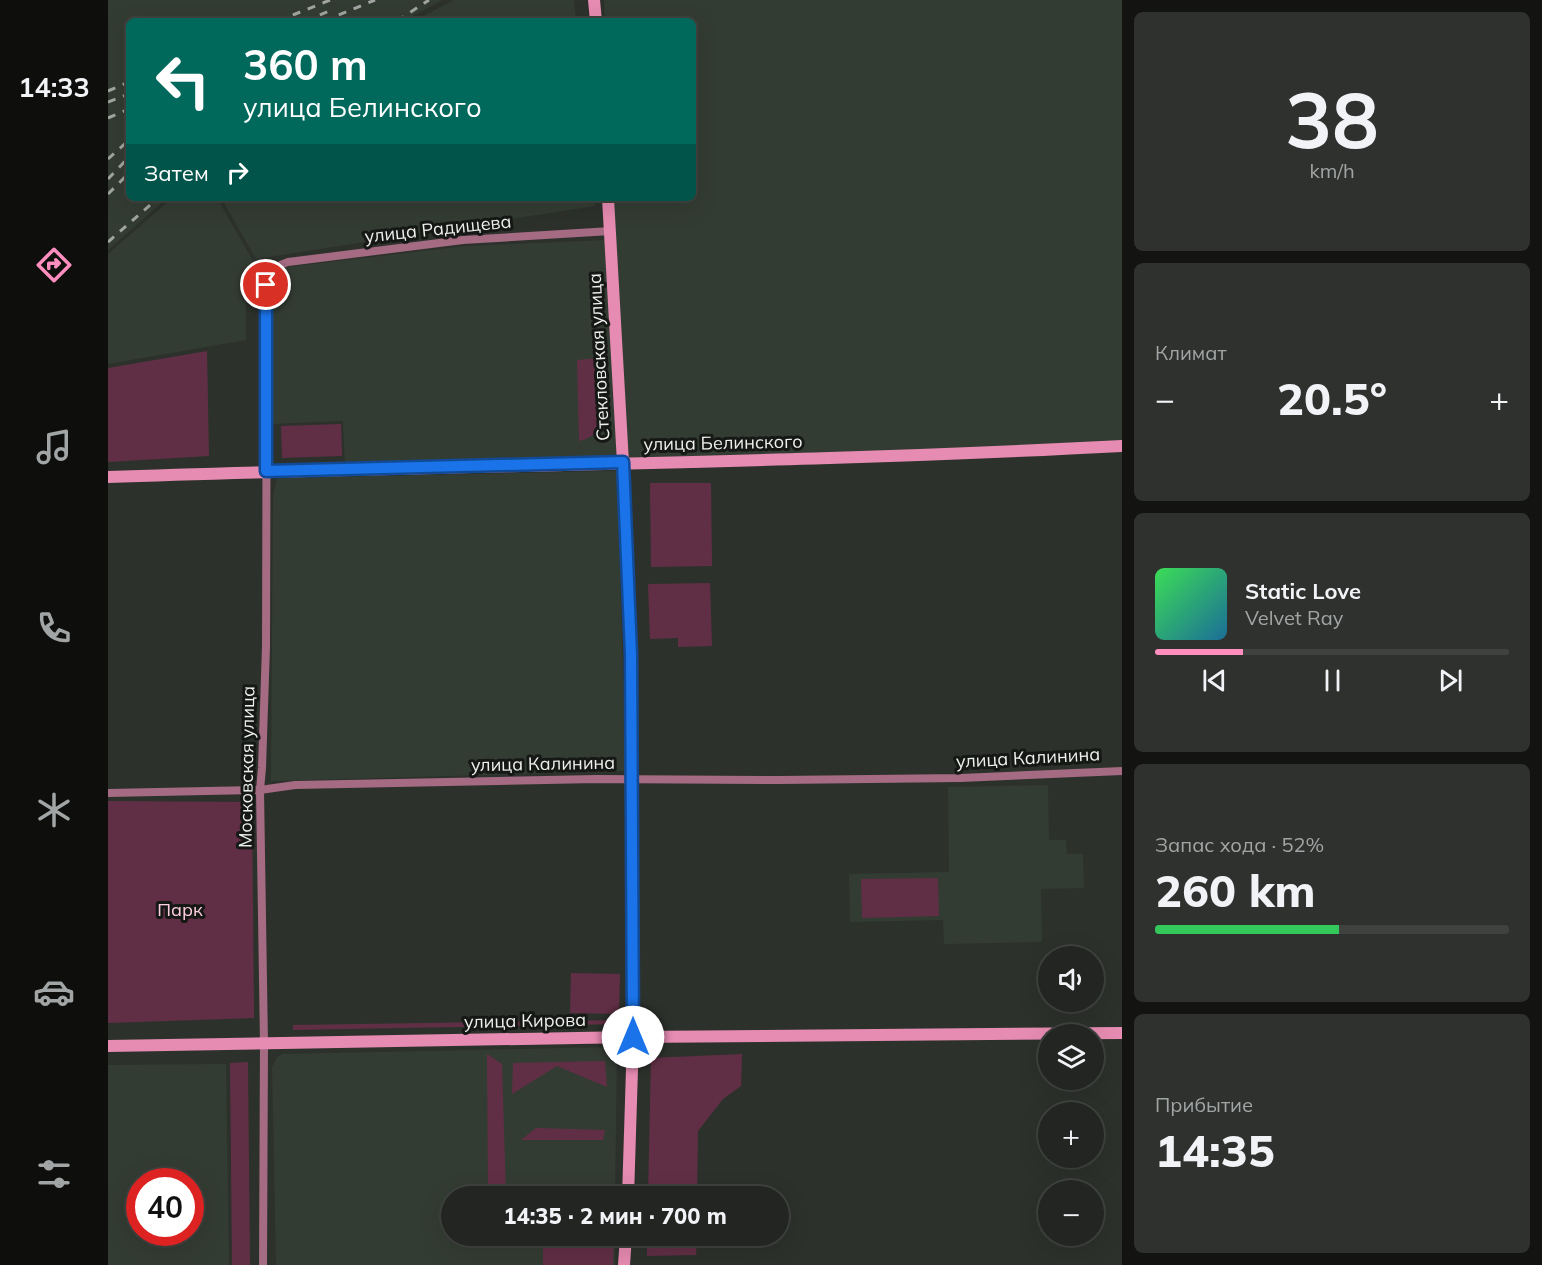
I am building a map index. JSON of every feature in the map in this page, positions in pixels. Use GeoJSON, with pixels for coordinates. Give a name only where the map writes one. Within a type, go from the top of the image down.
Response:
{"type":"FeatureCollection","features":[{"type":"Feature","properties":{"kind":"street"},"geometry":{"type":"LineString","coordinates":[[594,0],[595,18]]}},
{"type":"Feature","properties":{"kind":"street","name":"Стекловская улица"},"geometry":{"type":"LineString","coordinates":[[608,201],[631,654],[633,1037],[628,1186]]}},
{"type":"Feature","properties":{"kind":"street","name":"улица Радищева"},"geometry":{"type":"LineString","coordinates":[[272,270],[288,262],[463,240],[611,231]]}},
{"type":"Feature","properties":{"kind":"street","name":"Московская улица"},"geometry":{"type":"LineString","coordinates":[[263,1265],[264,1043],[261,790],[266,646],[266,285],[267,277],[272,270]]}},
{"type":"Feature","properties":{"kind":"street","name":"улица Белинского"},"geometry":{"type":"LineString","coordinates":[[108,477],[623,462],[793,460],[1122,446]]}},
{"type":"Feature","properties":{"kind":"street","name":"улица Калинина"},"geometry":{"type":"LineString","coordinates":[[108,793],[261,790],[295,785],[632,779],[961,778],[1122,771]]}},
{"type":"Feature","properties":{"kind":"street","name":"улица Кирова"},"geometry":{"type":"LineString","coordinates":[[108,1046],[633,1037],[1122,1033]]}},
{"type":"Feature","properties":{"kind":"street"},"geometry":{"type":"LineString","coordinates":[[624,1265],[625,1246]]}},
{"type":"Feature","properties":{"kind":"shaded area"},"geometry":{"type":"Polygon","coordinates":[[[108,0],[443,0],[409,18],[126,18],[126,201],[164,201],[108,250],[108,0]]]}},
{"type":"Feature","properties":{"kind":"shaded area"},"geometry":{"type":"Polygon","coordinates":[[[454,0],[574,0],[576,18],[420,18],[454,0]]]}},
{"type":"Feature","properties":{"kind":"shaded area"},"geometry":{"type":"Polygon","coordinates":[[[604,0],[1122,0],[1122,446],[626,458],[614,201],[696,201],[696,18],[605,18],[604,0]]]}},
{"type":"Feature","properties":{"kind":"shaded area"},"geometry":{"type":"Polygon","coordinates":[[[169,201],[219,201],[253,261],[246,276],[246,340],[108,364],[108,254],[169,201]]]}},
{"type":"Feature","properties":{"kind":"shaded area"},"geometry":{"type":"Polygon","coordinates":[[[223,201],[595,201],[595,206],[256,259],[223,201]]]}},
{"type":"Feature","properties":{"kind":"shaded area"},"geometry":{"type":"Polygon","coordinates":[[[607,240],[617,460],[345,465],[343,421],[270,424],[270,283],[278,271],[286,267],[466,246],[607,240]]]}},
{"type":"Feature","properties":{"kind":"shaded area"},"geometry":{"type":"Polygon","coordinates":[[[617,471],[626,771],[271,781],[273,495],[277,478],[617,471]]]}},
{"type":"Feature","properties":{"kind":"shaded area"},"geometry":{"type":"Polygon","coordinates":[[[1048,785],[1049,840],[1066,840],[1067,854],[1083,854],[1084,888],[1041,889],[1042,942],[944,944],[943,920],[850,922],[849,874],[949,872],[948,787],[1048,785]]]}},
{"type":"Feature","properties":{"kind":"shaded area"},"geometry":{"type":"Polygon","coordinates":[[[617,1047],[615,1186],[441,1186],[441,1246],[615,1246],[615,1265],[276,1265],[272,1067],[277,1057],[283,1054],[617,1047]]]}},
{"type":"Feature","properties":{"kind":"shaded area"},"geometry":{"type":"Polygon","coordinates":[[[226,1064],[229,1265],[108,1265],[108,1065],[226,1064]]]}},
{"type":"Feature","properties":{"kind":"green space"},"geometry":{"type":"Polygon","coordinates":[[[207,351],[209,456],[108,462],[108,368],[207,351]]]}},
{"type":"Feature","properties":{"kind":"green space"},"geometry":{"type":"Polygon","coordinates":[[[599,358],[599,428],[590,437],[579,441],[577,360],[599,358]]]}},
{"type":"Feature","properties":{"kind":"green space"},"geometry":{"type":"Polygon","coordinates":[[[341,424],[342,456],[282,458],[281,426],[341,424]]]}},
{"type":"Feature","properties":{"kind":"green space"},"geometry":{"type":"Polygon","coordinates":[[[650,483],[711,483],[712,566],[651,567],[650,483]]]}},
{"type":"Feature","properties":{"kind":"green space"},"geometry":{"type":"Polygon","coordinates":[[[710,583],[712,646],[678,647],[678,638],[650,639],[648,584],[710,583]]]}},
{"type":"Feature","properties":{"kind":"green space","name":"Парк"},"geometry":{"type":"Polygon","coordinates":[[[108,801],[252,802],[254,1018],[108,1023],[108,801]]]}},
{"type":"Feature","properties":{"kind":"green space"},"geometry":{"type":"Polygon","coordinates":[[[938,878],[939,916],[862,918],[861,879],[938,878]]]}},
{"type":"Feature","properties":{"kind":"green space"},"geometry":{"type":"Polygon","coordinates":[[[571,973],[620,974],[619,1014],[570,1013],[571,973]]]}},
{"type":"Feature","properties":{"kind":"green space"},"geometry":{"type":"Polygon","coordinates":[[[619,1020],[619,1024],[293,1030],[293,1025],[619,1020]]]}},
{"type":"Feature","properties":{"kind":"green space"},"geometry":{"type":"Polygon","coordinates":[[[487,1054],[502,1064],[506,1186],[488,1186],[487,1054]]]}},
{"type":"Feature","properties":{"kind":"green space"},"geometry":{"type":"Polygon","coordinates":[[[742,1054],[741,1086],[723,1099],[698,1131],[697,1186],[648,1186],[651,1058],[742,1054]]]}},
{"type":"Feature","properties":{"kind":"green space"},"geometry":{"type":"Polygon","coordinates":[[[605,1061],[607,1087],[557,1066],[512,1094],[513,1063],[605,1061]]]}},
{"type":"Feature","properties":{"kind":"green space"},"geometry":{"type":"Polygon","coordinates":[[[248,1062],[250,1265],[232,1265],[230,1063],[248,1062]]]}},
{"type":"Feature","properties":{"kind":"green space"},"geometry":{"type":"Polygon","coordinates":[[[536,1128],[605,1130],[603,1140],[521,1140],[536,1128]]]}},
{"type":"Feature","properties":{"kind":"green space"},"geometry":{"type":"Polygon","coordinates":[[[543,1246],[614,1246],[613,1265],[543,1265],[543,1246]]]}},
{"type":"Feature","properties":{"kind":"green space"},"geometry":{"type":"Polygon","coordinates":[[[647,1246],[696,1246],[696,1255],[647,1256],[647,1246]]]}},
{"type":"Feature","properties":{"kind":"railway"},"geometry":{"type":"LineString","coordinates":[[285,18],[330,0]]}},
{"type":"Feature","properties":{"kind":"railway"},"geometry":{"type":"LineString","coordinates":[[331,18],[375,0]]}},
{"type":"Feature","properties":{"kind":"railway"},"geometry":{"type":"LineString","coordinates":[[402,18],[429,0]]}},
{"type":"Feature","properties":{"kind":"railway"},"geometry":{"type":"LineString","coordinates":[[312,18],[332,10]]}},
{"type":"Feature","properties":{"kind":"railway"},"geometry":{"type":"LineString","coordinates":[[108,91],[126,83]]}},
{"type":"Feature","properties":{"kind":"railway"},"geometry":{"type":"LineString","coordinates":[[108,102],[126,95]]}},
{"type":"Feature","properties":{"kind":"railway"},"geometry":{"type":"LineString","coordinates":[[108,118],[126,110]]}},
{"type":"Feature","properties":{"kind":"railway"},"geometry":{"type":"LineString","coordinates":[[108,159],[126,143]]}},
{"type":"Feature","properties":{"kind":"railway"},"geometry":{"type":"LineString","coordinates":[[108,179],[126,160]]}},
{"type":"Feature","properties":{"kind":"railway"},"geometry":{"type":"LineString","coordinates":[[108,194],[126,176]]}},
{"type":"Feature","properties":{"kind":"railway"},"geometry":{"type":"LineString","coordinates":[[108,242],[155,201]]}},
{"type":"Feature","properties":{"kind":"route"},"geometry":{"type":"LineString","coordinates":[[266,285],[266,471],[623,462],[631,654],[633,1037]]}}]}
